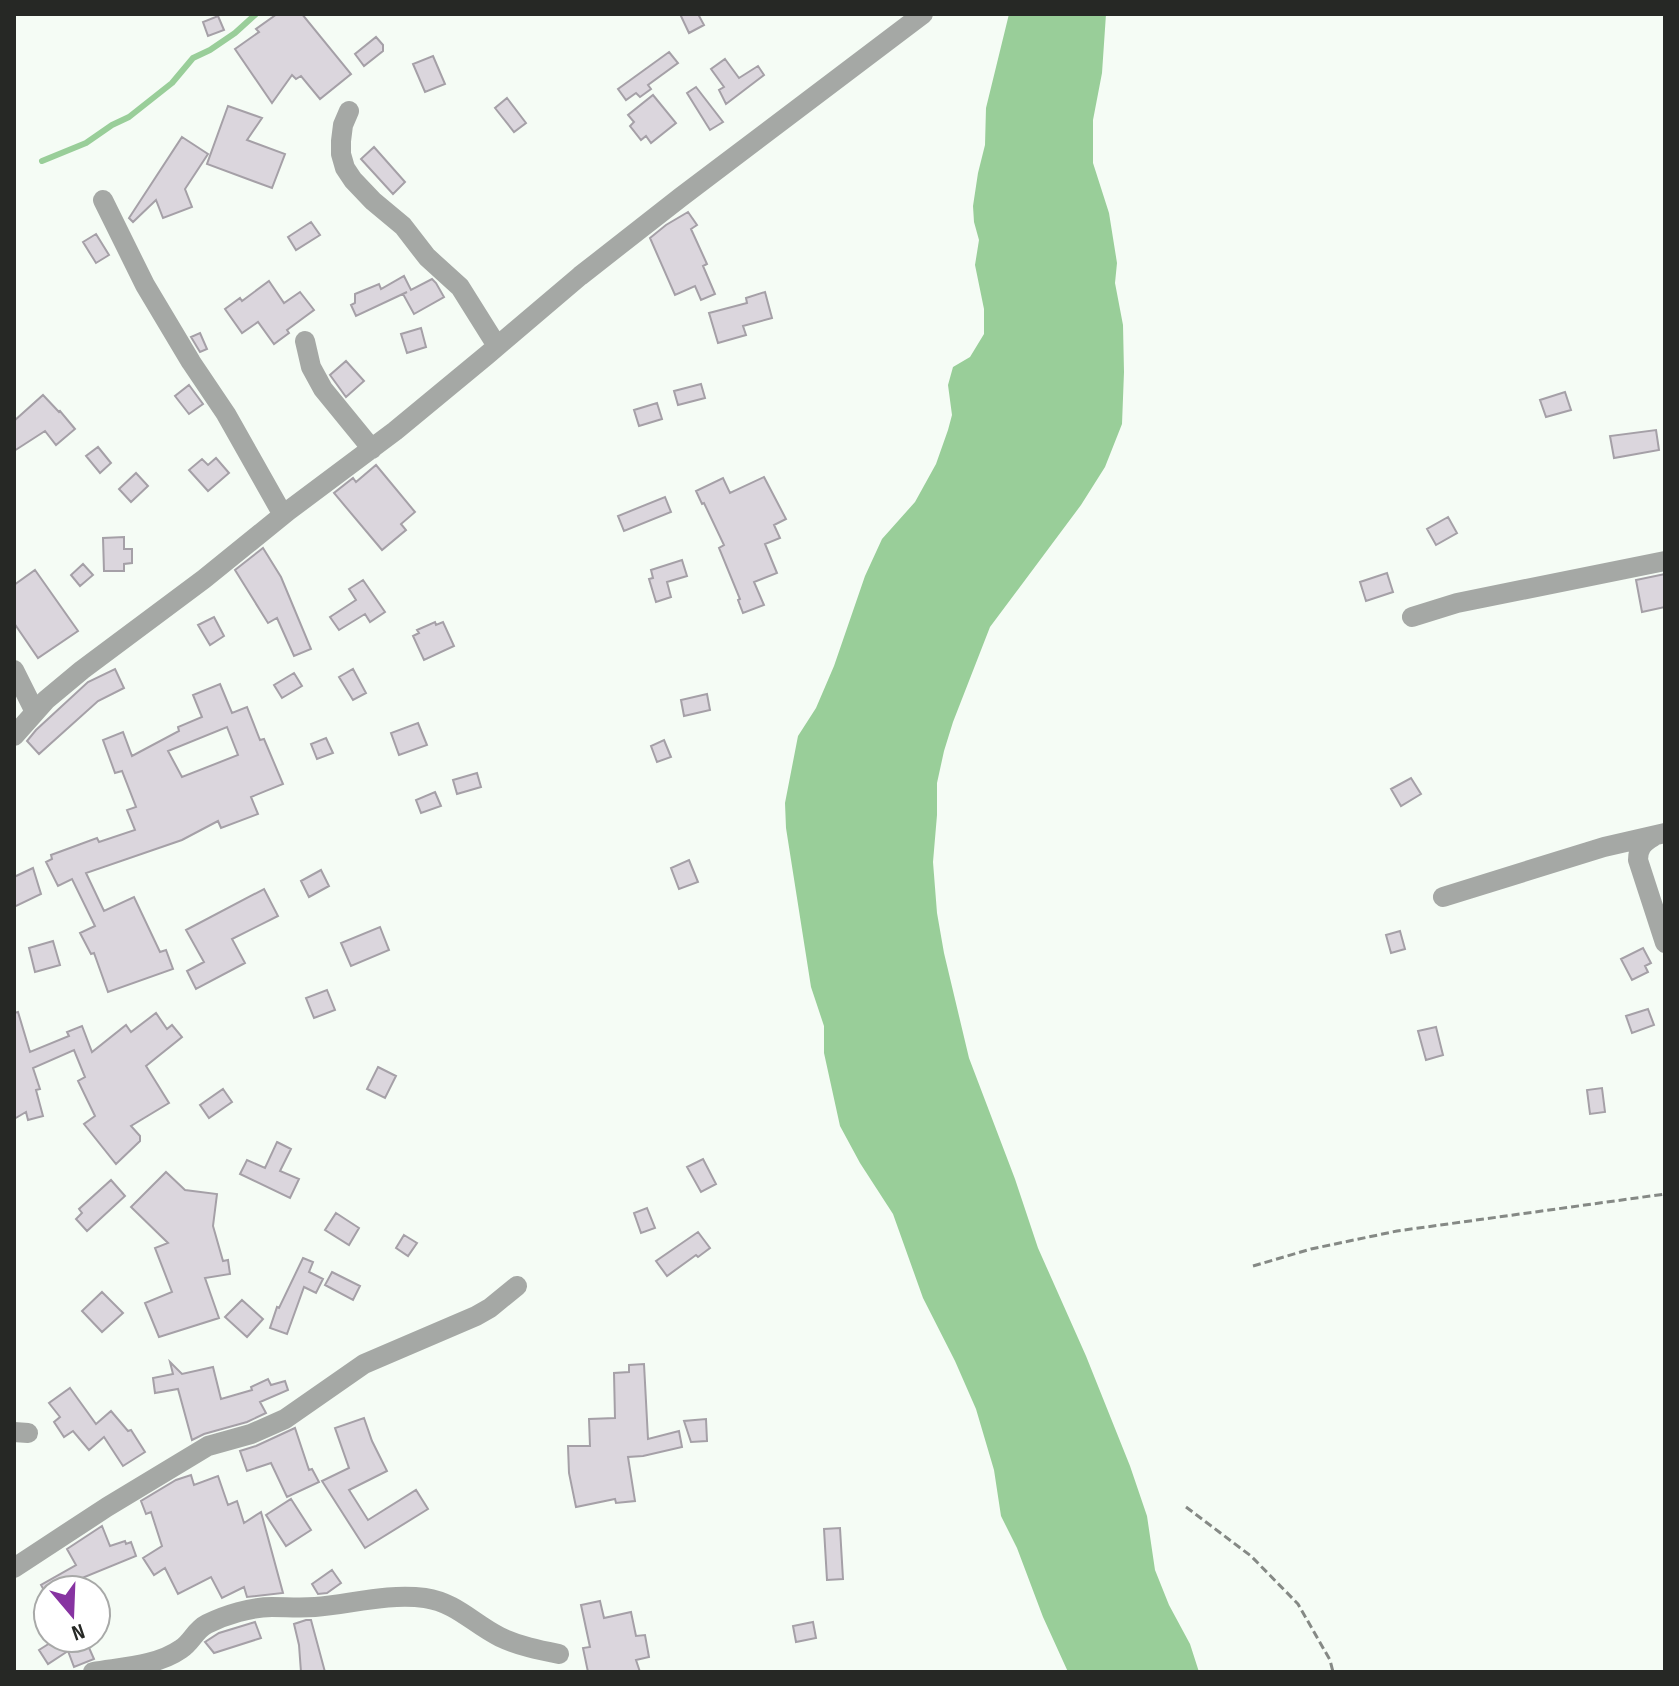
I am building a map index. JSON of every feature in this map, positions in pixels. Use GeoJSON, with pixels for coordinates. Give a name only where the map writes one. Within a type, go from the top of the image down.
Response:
{"type":"FeatureCollection","features":[{"type":"Feature","properties":{"kind":"street"},"geometry":{"type":"LineString","coordinates":[[14,736],[46,700],[82,670],[372,449],[625,240],[923,14]]}},
{"type":"Feature","properties":{"kind":"street"},"geometry":{"type":"LineString","coordinates":[[349,111],[341,141],[345,168],[373,201],[403,226],[427,257],[460,287],[497,346]]}},
{"type":"Feature","properties":{"kind":"street"},"geometry":{"type":"LineString","coordinates":[[103,200],[145,285],[226,414],[283,515]]}},
{"type":"Feature","properties":{"kind":"street"},"geometry":{"type":"LineString","coordinates":[[305,341],[311,367],[323,389],[372,449]]}},
{"type":"Feature","properties":{"kind":"street"},"geometry":{"type":"LineString","coordinates":[[1412,617],[1457,603],[1665,561]]}},
{"type":"Feature","properties":{"kind":"street"},"geometry":{"type":"LineString","coordinates":[[14,670],[35,712]]}},
{"type":"Feature","properties":{"kind":"street"},"geometry":{"type":"LineString","coordinates":[[1443,897],[1604,847],[1659,835]]}},
{"type":"Feature","properties":{"kind":"street"},"geometry":{"type":"LineString","coordinates":[[1659,835],[1644,843],[1638,852],[1638,860],[1665,943]]}},
{"type":"Feature","properties":{"kind":"street"},"geometry":{"type":"LineString","coordinates":[[14,1568],[208,1446],[251,1434],[285,1419],[364,1364],[476,1316],[517,1286]]}},
{"type":"Feature","properties":{"kind":"street"},"geometry":{"type":"LineString","coordinates":[[93,1672],[170,1656],[189,1644],[206,1624],[244,1612],[270,1607],[314,1607],[375,1599],[423,1598],[450,1604],[501,1637],[559,1654]]}},
{"type":"Feature","properties":{"kind":"path"},"geometry":{"type":"LineString","coordinates":[[1253,1266],[1311,1249],[1397,1231],[1665,1194]]}},
{"type":"Feature","properties":{"kind":"path"},"geometry":{"type":"LineString","coordinates":[[1186,1507],[1251,1556],[1298,1604],[1330,1660],[1333,1672]]}},
{"type":"Feature","properties":{"kind":"shaded area"},"geometry":{"type":"Polygon","coordinates":[[[1009,14],[1106,14],[1102,73],[1093,120],[1093,163],[1109,213],[1117,263],[1115,283],[1123,325],[1122,424],[1105,467],[1081,505],[990,627],[953,722],[937,783],[933,862],[937,913],[969,1058],[1038,1248],[1130,1466],[1147,1516],[1155,1570],[1190,1644],[1199,1672],[1068,1672],[1001,1516],[994,1470],[976,1409],[923,1298],[893,1214],[840,1126],[824,1053],[824,1026],[811,987],[786,828],[785,803],[798,736],[816,708],[834,666],[865,576],[882,539],[915,502],[936,464],[952,415],[948,385],[953,367],[970,357],[984,334],[984,309],[975,265],[979,240],[973,206],[985,145],[986,108],[1009,14]]]}},
{"type":"Feature","properties":{"kind":"building"},"geometry":{"type":"Polygon","coordinates":[[[277,14],[302,14],[351,74],[320,99],[301,76],[296,79],[292,75],[272,103],[235,49],[277,14]]]}},
{"type":"Feature","properties":{"kind":"building"},"geometry":{"type":"Polygon","coordinates":[[[680,14],[698,14],[704,25],[689,33],[680,14]]]}},
{"type":"Feature","properties":{"kind":"building"},"geometry":{"type":"Polygon","coordinates":[[[218,16],[224,30],[208,36],[203,22],[218,16]]]}},
{"type":"Feature","properties":{"kind":"building"},"geometry":{"type":"Polygon","coordinates":[[[376,37],[383,45],[383,51],[364,66],[355,54],[376,37]]]}},
{"type":"Feature","properties":{"kind":"building"},"geometry":{"type":"Polygon","coordinates":[[[669,52],[678,63],[648,85],[651,89],[640,97],[636,93],[626,100],[618,89],[669,52]]]}},
{"type":"Feature","properties":{"kind":"building"},"geometry":{"type":"Polygon","coordinates":[[[433,56],[445,84],[425,92],[413,64],[433,56]]]}},
{"type":"Feature","properties":{"kind":"building"},"geometry":{"type":"Polygon","coordinates":[[[725,59],[739,78],[758,66],[764,75],[726,104],[719,90],[724,87],[711,69],[725,59]]]}},
{"type":"Feature","properties":{"kind":"building"},"geometry":{"type":"Polygon","coordinates":[[[696,87],[723,122],[710,130],[687,93],[696,87]]]}},
{"type":"Feature","properties":{"kind":"building"},"geometry":{"type":"Polygon","coordinates":[[[653,95],[676,123],[651,143],[646,136],[641,140],[630,126],[634,122],[628,115],[653,95]]]}},
{"type":"Feature","properties":{"kind":"building"},"geometry":{"type":"Polygon","coordinates":[[[507,98],[526,123],[514,132],[495,108],[507,98]]]}},
{"type":"Feature","properties":{"kind":"building"},"geometry":{"type":"Polygon","coordinates":[[[228,106],[262,118],[247,140],[285,154],[272,188],[207,164],[228,106]]]}},
{"type":"Feature","properties":{"kind":"building"},"geometry":{"type":"Polygon","coordinates":[[[182,137],[208,154],[185,189],[192,207],[163,218],[156,200],[133,222],[129,218],[182,137]]]}},
{"type":"Feature","properties":{"kind":"building"},"geometry":{"type":"Polygon","coordinates":[[[374,147],[405,182],[393,194],[361,159],[374,147]]]}},
{"type":"Feature","properties":{"kind":"building"},"geometry":{"type":"Polygon","coordinates":[[[688,212],[697,225],[691,229],[707,264],[703,266],[715,294],[701,300],[695,286],[675,295],[650,238],[688,212]]]}},
{"type":"Feature","properties":{"kind":"building"},"geometry":{"type":"Polygon","coordinates":[[[311,222],[320,235],[296,250],[288,237],[311,222]]]}},
{"type":"Feature","properties":{"kind":"building"},"geometry":{"type":"Polygon","coordinates":[[[96,234],[109,255],[96,263],[83,242],[96,234]]]}},
{"type":"Feature","properties":{"kind":"building"},"geometry":{"type":"Polygon","coordinates":[[[404,276],[411,290],[432,279],[444,297],[414,314],[403,294],[407,292],[356,316],[351,305],[355,303],[355,294],[379,284],[381,289],[404,276]]]}},
{"type":"Feature","properties":{"kind":"building"},"geometry":{"type":"Polygon","coordinates":[[[269,281],[284,303],[300,292],[314,310],[274,344],[258,322],[242,333],[225,309],[269,281]]]}},
{"type":"Feature","properties":{"kind":"building"},"geometry":{"type":"Polygon","coordinates":[[[765,292],[772,318],[743,326],[746,335],[718,343],[709,313],[747,303],[746,298],[765,292]]]}},
{"type":"Feature","properties":{"kind":"building"},"geometry":{"type":"Polygon","coordinates":[[[421,328],[426,347],[407,353],[401,334],[421,328]]]}},
{"type":"Feature","properties":{"kind":"building"},"geometry":{"type":"Polygon","coordinates":[[[200,333],[207,349],[200,352],[191,337],[200,333]]]}},
{"type":"Feature","properties":{"kind":"building"},"geometry":{"type":"Polygon","coordinates":[[[346,361],[364,381],[346,397],[330,375],[346,361]]]}},
{"type":"Feature","properties":{"kind":"building"},"geometry":{"type":"Polygon","coordinates":[[[701,384],[705,398],[678,405],[674,391],[701,384]]]}},
{"type":"Feature","properties":{"kind":"building"},"geometry":{"type":"Polygon","coordinates":[[[189,385],[203,404],[189,414],[175,396],[189,385]]]}},
{"type":"Feature","properties":{"kind":"building"},"geometry":{"type":"Polygon","coordinates":[[[1565,392],[1571,410],[1546,417],[1540,400],[1565,392]]]}},
{"type":"Feature","properties":{"kind":"building"},"geometry":{"type":"Polygon","coordinates":[[[43,395],[75,429],[56,445],[45,431],[14,451],[14,421],[43,395]]]}},
{"type":"Feature","properties":{"kind":"building"},"geometry":{"type":"Polygon","coordinates":[[[657,403],[662,419],[639,426],[634,410],[657,403]]]}},
{"type":"Feature","properties":{"kind":"building"},"geometry":{"type":"Polygon","coordinates":[[[1656,430],[1659,450],[1614,458],[1610,436],[1656,430]]]}},
{"type":"Feature","properties":{"kind":"building"},"geometry":{"type":"Polygon","coordinates":[[[98,447],[111,463],[100,473],[86,456],[98,447]]]}},
{"type":"Feature","properties":{"kind":"building"},"geometry":{"type":"Polygon","coordinates":[[[216,458],[229,473],[208,491],[189,470],[202,459],[208,465],[216,458]]]}},
{"type":"Feature","properties":{"kind":"building"},"geometry":{"type":"Polygon","coordinates":[[[376,465],[415,512],[401,524],[406,530],[382,550],[334,493],[353,478],[356,482],[376,465]]]}},
{"type":"Feature","properties":{"kind":"building"},"geometry":{"type":"Polygon","coordinates":[[[136,473],[148,486],[131,502],[119,489],[136,473]]]}},
{"type":"Feature","properties":{"kind":"building"},"geometry":{"type":"Polygon","coordinates":[[[764,477],[786,519],[774,525],[780,538],[765,544],[777,573],[754,582],[764,605],[743,613],[719,548],[724,545],[696,491],[723,478],[730,493],[764,477]]]}},
{"type":"Feature","properties":{"kind":"building"},"geometry":{"type":"Polygon","coordinates":[[[665,497],[671,512],[624,531],[618,516],[665,497]]]}},
{"type":"Feature","properties":{"kind":"building"},"geometry":{"type":"Polygon","coordinates":[[[1448,517],[1457,533],[1436,545],[1427,529],[1448,517]]]}},
{"type":"Feature","properties":{"kind":"building"},"geometry":{"type":"Polygon","coordinates":[[[124,537],[124,549],[132,549],[132,563],[124,564],[124,571],[104,571],[103,538],[124,537]]]}},
{"type":"Feature","properties":{"kind":"building"},"geometry":{"type":"Polygon","coordinates":[[[263,548],[281,577],[311,649],[294,656],[277,618],[268,623],[235,570],[263,548]]]}},
{"type":"Feature","properties":{"kind":"building"},"geometry":{"type":"Polygon","coordinates":[[[682,560],[687,576],[667,582],[671,597],[656,602],[649,579],[653,578],[651,570],[682,560]]]}},
{"type":"Feature","properties":{"kind":"building"},"geometry":{"type":"Polygon","coordinates":[[[83,564],[93,575],[80,586],[71,575],[83,564]]]}},
{"type":"Feature","properties":{"kind":"building"},"geometry":{"type":"Polygon","coordinates":[[[35,570],[78,631],[38,658],[14,623],[14,585],[35,570]]]}},
{"type":"Feature","properties":{"kind":"building"},"geometry":{"type":"Polygon","coordinates":[[[1387,573],[1393,592],[1366,601],[1360,582],[1387,573]]]}},
{"type":"Feature","properties":{"kind":"building"},"geometry":{"type":"Polygon","coordinates":[[[1665,574],[1665,607],[1642,612],[1636,580],[1665,574]]]}},
{"type":"Feature","properties":{"kind":"building"},"geometry":{"type":"Polygon","coordinates":[[[363,580],[385,612],[370,622],[365,614],[339,630],[330,617],[356,600],[349,589],[363,580]]]}},
{"type":"Feature","properties":{"kind":"building"},"geometry":{"type":"Polygon","coordinates":[[[214,617],[224,636],[210,645],[198,625],[214,617]]]}},
{"type":"Feature","properties":{"kind":"building"},"geometry":{"type":"Polygon","coordinates":[[[435,622],[436,625],[443,622],[454,646],[424,660],[413,636],[419,633],[417,630],[435,622]]]}},
{"type":"Feature","properties":{"kind":"building"},"geometry":{"type":"Polygon","coordinates":[[[115,669],[124,688],[98,701],[39,754],[27,741],[36,730],[88,682],[115,669]]]}},
{"type":"Feature","properties":{"kind":"building"},"geometry":{"type":"Polygon","coordinates":[[[353,669],[366,693],[353,700],[339,677],[353,669]]]}},
{"type":"Feature","properties":{"kind":"building"},"geometry":{"type":"Polygon","coordinates":[[[294,673],[302,686],[282,698],[274,685],[294,673]]]}},
{"type":"Feature","properties":{"kind":"building"},"geometry":{"type":"Polygon","coordinates":[[[220,684],[232,713],[247,707],[283,784],[251,797],[258,814],[221,828],[218,821],[182,840],[86,873],[104,911],[134,897],[160,952],[166,950],[173,969],[108,992],[94,953],[91,954],[80,933],[95,926],[72,879],[58,886],[46,862],[52,859],[51,855],[97,838],[99,842],[135,830],[127,810],[136,807],[122,771],[115,773],[103,740],[123,732],[132,756],[179,731],[178,727],[202,717],[193,695],[220,684]],[[227,727],[168,751],[182,777],[238,755],[227,727]]]}},
{"type":"Feature","properties":{"kind":"building"},"geometry":{"type":"Polygon","coordinates":[[[707,694],[710,710],[684,716],[681,700],[707,694]]]}},
{"type":"Feature","properties":{"kind":"building"},"geometry":{"type":"Polygon","coordinates":[[[418,723],[427,745],[399,755],[391,733],[418,723]]]}},
{"type":"Feature","properties":{"kind":"building"},"geometry":{"type":"Polygon","coordinates":[[[326,738],[333,753],[317,759],[311,744],[326,738]]]}},
{"type":"Feature","properties":{"kind":"building"},"geometry":{"type":"Polygon","coordinates":[[[664,740],[671,757],[657,762],[651,746],[664,740]]]}},
{"type":"Feature","properties":{"kind":"building"},"geometry":{"type":"Polygon","coordinates":[[[477,773],[481,787],[457,794],[453,780],[477,773]]]}},
{"type":"Feature","properties":{"kind":"building"},"geometry":{"type":"Polygon","coordinates":[[[1411,778],[1421,794],[1401,806],[1391,789],[1411,778]]]}},
{"type":"Feature","properties":{"kind":"building"},"geometry":{"type":"Polygon","coordinates":[[[435,792],[441,806],[421,813],[416,800],[435,792]]]}},
{"type":"Feature","properties":{"kind":"building"},"geometry":{"type":"Polygon","coordinates":[[[689,860],[698,882],[679,889],[671,868],[689,860]]]}},
{"type":"Feature","properties":{"kind":"building"},"geometry":{"type":"Polygon","coordinates":[[[33,868],[41,894],[14,907],[14,877],[33,868]]]}},
{"type":"Feature","properties":{"kind":"building"},"geometry":{"type":"Polygon","coordinates":[[[321,870],[329,886],[309,897],[301,881],[321,870]]]}},
{"type":"Feature","properties":{"kind":"building"},"geometry":{"type":"Polygon","coordinates":[[[264,889],[278,916],[232,939],[245,963],[196,989],[187,971],[204,962],[186,930],[264,889]]]}},
{"type":"Feature","properties":{"kind":"building"},"geometry":{"type":"Polygon","coordinates":[[[380,927],[389,950],[351,966],[341,943],[380,927]]]}},
{"type":"Feature","properties":{"kind":"building"},"geometry":{"type":"Polygon","coordinates":[[[1400,931],[1405,949],[1391,953],[1386,935],[1400,931]]]}},
{"type":"Feature","properties":{"kind":"building"},"geometry":{"type":"Polygon","coordinates":[[[53,941],[60,965],[35,972],[29,948],[53,941]]]}},
{"type":"Feature","properties":{"kind":"building"},"geometry":{"type":"Polygon","coordinates":[[[1643,948],[1651,963],[1645,966],[1648,972],[1632,980],[1621,959],[1643,948]]]}},
{"type":"Feature","properties":{"kind":"building"},"geometry":{"type":"Polygon","coordinates":[[[327,990],[335,1010],[314,1018],[306,998],[327,990]]]}},
{"type":"Feature","properties":{"kind":"building"},"geometry":{"type":"Polygon","coordinates":[[[1648,1009],[1654,1025],[1632,1033],[1626,1016],[1648,1009]]]}},
{"type":"Feature","properties":{"kind":"building"},"geometry":{"type":"Polygon","coordinates":[[[18,1012],[30,1052],[69,1036],[67,1032],[82,1026],[92,1052],[126,1025],[131,1032],[156,1013],[167,1029],[172,1025],[182,1037],[146,1066],[169,1103],[131,1126],[140,1136],[140,1141],[116,1164],[84,1124],[95,1116],[78,1081],[85,1077],[74,1050],[33,1068],[40,1089],[36,1090],[43,1116],[28,1120],[26,1112],[14,1119],[14,1013],[18,1012]]]}},
{"type":"Feature","properties":{"kind":"building"},"geometry":{"type":"Polygon","coordinates":[[[1436,1027],[1443,1055],[1426,1060],[1418,1031],[1436,1027]]]}},
{"type":"Feature","properties":{"kind":"building"},"geometry":{"type":"Polygon","coordinates":[[[378,1067],[396,1076],[385,1098],[367,1089],[378,1067]]]}},
{"type":"Feature","properties":{"kind":"building"},"geometry":{"type":"Polygon","coordinates":[[[1602,1088],[1605,1112],[1590,1114],[1587,1090],[1602,1088]]]}},
{"type":"Feature","properties":{"kind":"building"},"geometry":{"type":"Polygon","coordinates":[[[223,1089],[232,1102],[209,1118],[200,1105],[223,1089]]]}},
{"type":"Feature","properties":{"kind":"building"},"geometry":{"type":"Polygon","coordinates":[[[277,1142],[291,1149],[280,1171],[299,1179],[290,1198],[240,1174],[247,1160],[265,1168],[277,1142]]]}},
{"type":"Feature","properties":{"kind":"building"},"geometry":{"type":"Polygon","coordinates":[[[703,1159],[716,1184],[701,1192],[687,1167],[703,1159]]]}},
{"type":"Feature","properties":{"kind":"building"},"geometry":{"type":"Polygon","coordinates":[[[166,1172],[185,1190],[217,1194],[213,1226],[223,1261],[228,1260],[230,1274],[205,1278],[219,1318],[159,1337],[145,1303],[172,1292],[155,1248],[168,1243],[131,1207],[166,1172]]]}},
{"type":"Feature","properties":{"kind":"building"},"geometry":{"type":"Polygon","coordinates":[[[111,1180],[125,1196],[87,1231],[76,1219],[82,1213],[79,1209],[111,1180]]]}},
{"type":"Feature","properties":{"kind":"building"},"geometry":{"type":"Polygon","coordinates":[[[647,1208],[655,1228],[641,1233],[634,1213],[647,1208]]]}},
{"type":"Feature","properties":{"kind":"building"},"geometry":{"type":"Polygon","coordinates":[[[336,1213],[359,1228],[349,1245],[325,1230],[336,1213]]]}},
{"type":"Feature","properties":{"kind":"building"},"geometry":{"type":"Polygon","coordinates":[[[698,1232],[710,1248],[667,1276],[656,1261],[698,1232]]]}},
{"type":"Feature","properties":{"kind":"building"},"geometry":{"type":"Polygon","coordinates":[[[404,1235],[417,1243],[408,1256],[396,1248],[404,1235]]]}},
{"type":"Feature","properties":{"kind":"building"},"geometry":{"type":"Polygon","coordinates":[[[303,1258],[313,1262],[309,1272],[323,1279],[316,1293],[304,1287],[287,1334],[270,1328],[277,1307],[303,1258]]]}},
{"type":"Feature","properties":{"kind":"building"},"geometry":{"type":"Polygon","coordinates":[[[332,1272],[360,1286],[353,1300],[325,1285],[332,1272]]]}},
{"type":"Feature","properties":{"kind":"building"},"geometry":{"type":"Polygon","coordinates":[[[102,1292],[123,1313],[102,1332],[82,1311],[102,1292]]]}},
{"type":"Feature","properties":{"kind":"building"},"geometry":{"type":"Polygon","coordinates":[[[242,1300],[263,1319],[247,1337],[225,1317],[242,1300]]]}},
{"type":"Feature","properties":{"kind":"building"},"geometry":{"type":"Polygon","coordinates":[[[170,1362],[182,1374],[213,1367],[221,1399],[252,1390],[251,1387],[268,1379],[271,1385],[285,1381],[288,1390],[260,1402],[266,1413],[192,1440],[178,1389],[155,1393],[153,1378],[173,1374],[170,1362]]]}},
{"type":"Feature","properties":{"kind":"building"},"geometry":{"type":"Polygon","coordinates":[[[644,1364],[648,1439],[679,1431],[682,1447],[628,1457],[635,1501],[616,1503],[615,1499],[576,1507],[569,1473],[568,1446],[590,1446],[589,1419],[615,1418],[614,1373],[629,1372],[629,1365],[644,1364]]]}},
{"type":"Feature","properties":{"kind":"building"},"geometry":{"type":"Polygon","coordinates":[[[70,1388],[96,1424],[111,1411],[128,1431],[131,1430],[145,1452],[123,1466],[104,1437],[89,1450],[73,1431],[64,1437],[54,1422],[60,1417],[49,1403],[70,1388]]]}},
{"type":"Feature","properties":{"kind":"building"},"geometry":{"type":"Polygon","coordinates":[[[364,1418],[387,1471],[349,1490],[368,1520],[416,1490],[428,1509],[365,1548],[322,1481],[349,1468],[335,1428],[364,1418]]]}},
{"type":"Feature","properties":{"kind":"building"},"geometry":{"type":"Polygon","coordinates":[[[706,1419],[707,1441],[691,1442],[684,1421],[706,1419]]]}},
{"type":"Feature","properties":{"kind":"building"},"geometry":{"type":"Polygon","coordinates":[[[295,1428],[309,1470],[312,1469],[319,1482],[287,1497],[271,1463],[247,1471],[240,1451],[295,1428]]]}},
{"type":"Feature","properties":{"kind":"building"},"geometry":{"type":"Polygon","coordinates":[[[191,1475],[194,1485],[218,1476],[228,1505],[237,1501],[244,1523],[261,1512],[283,1593],[247,1597],[244,1587],[222,1598],[211,1577],[178,1594],[165,1568],[154,1575],[143,1558],[162,1546],[151,1512],[146,1514],[141,1501],[176,1480],[191,1475]]]}},
{"type":"Feature","properties":{"kind":"building"},"geometry":{"type":"Polygon","coordinates":[[[291,1499],[311,1530],[286,1546],[266,1515],[291,1499]]]}},
{"type":"Feature","properties":{"kind":"building"},"geometry":{"type":"Polygon","coordinates":[[[102,1526],[110,1546],[131,1542],[136,1556],[92,1574],[60,1574],[76,1565],[67,1549],[102,1526]]]}},
{"type":"Feature","properties":{"kind":"building"},"geometry":{"type":"Polygon","coordinates":[[[840,1528],[843,1579],[827,1580],[824,1529],[840,1528]]]}},
{"type":"Feature","properties":{"kind":"building"},"geometry":{"type":"Polygon","coordinates":[[[332,1570],[341,1583],[327,1593],[318,1594],[312,1584],[332,1570]]]}},
{"type":"Feature","properties":{"kind":"building"},"geometry":{"type":"Polygon","coordinates":[[[600,1601],[604,1618],[631,1612],[636,1636],[645,1635],[649,1657],[636,1660],[640,1672],[588,1672],[583,1648],[590,1647],[581,1605],[600,1601]]]}},
{"type":"Feature","properties":{"kind":"building"},"geometry":{"type":"Polygon","coordinates":[[[311,1620],[325,1672],[301,1672],[294,1624],[311,1620]]]}},
{"type":"Feature","properties":{"kind":"building"},"geometry":{"type":"Polygon","coordinates":[[[255,1622],[261,1638],[214,1653],[205,1642],[219,1633],[255,1622]]]}},
{"type":"Feature","properties":{"kind":"building"},"geometry":{"type":"Polygon","coordinates":[[[813,1622],[816,1638],[796,1642],[793,1626],[813,1622]]]}},
{"type":"Feature","properties":{"kind":"building"},"geometry":{"type":"Polygon","coordinates":[[[42,1654],[63,1654],[48,1664],[42,1654]]]}},
{"type":"Feature","properties":{"kind":"building"},"geometry":{"type":"Polygon","coordinates":[[[69,1654],[92,1654],[94,1659],[74,1667],[69,1654]]]}},
{"type":"Feature","properties":{"kind":"waterway"},"geometry":{"type":"LineString","coordinates":[[42,161],[86,143],[129,117],[172,83],[193,58],[235,33],[256,14]]}}]}
